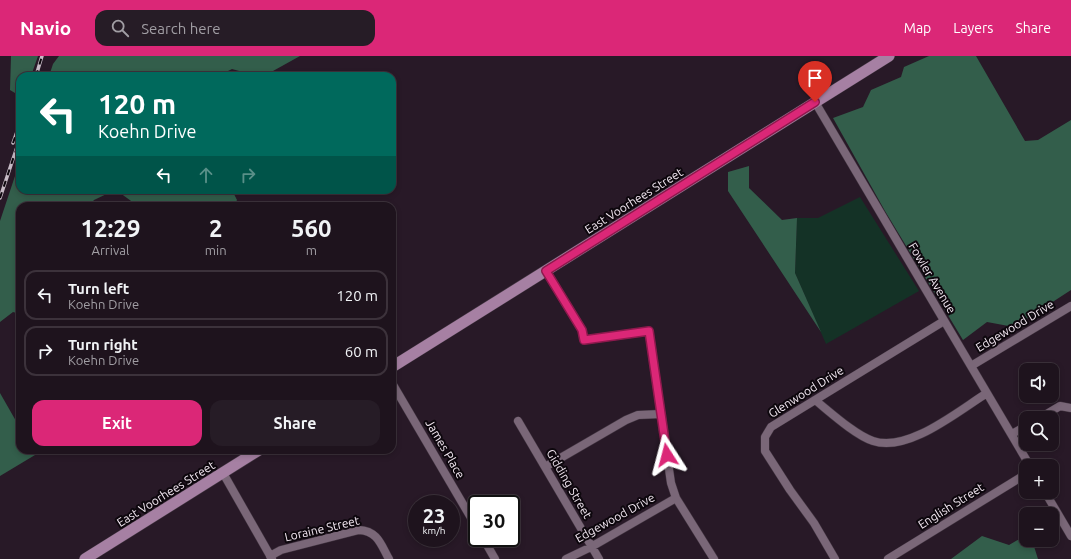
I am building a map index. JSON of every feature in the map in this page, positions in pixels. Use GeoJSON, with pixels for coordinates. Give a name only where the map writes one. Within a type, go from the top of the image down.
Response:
{"type":"FeatureCollection","features":[{"type":"Feature","properties":{"kind":"main road","name":"East Voorhees Street"},"geometry":{"type":"LineString","coordinates":[[396,365],[889,56]]}},
{"type":"Feature","properties":{"kind":"main road","name":"East Voorhees Street"},"geometry":{"type":"LineString","coordinates":[[92,557],[253,454]]}},
{"type":"Feature","properties":{"kind":"street","name":"Fowler Avenue"},"geometry":{"type":"LineString","coordinates":[[815,102],[1026,459]]}},
{"type":"Feature","properties":{"kind":"street"},"geometry":{"type":"LineString","coordinates":[[546,271],[582,330],[584,340],[649,331],[671,483],[676,498],[714,559]]}},
{"type":"Feature","properties":{"kind":"street","name":"Edgewood Drive"},"geometry":{"type":"LineString","coordinates":[[971,366],[1071,306]]}},
{"type":"Feature","properties":{"kind":"street","name":"Glenwood Drive"},"geometry":{"type":"LineString","coordinates":[[835,559],[814,522],[790,490],[765,451],[765,437],[771,427],[944,321]]}},
{"type":"Feature","properties":{"kind":"street","name":"James Place"},"geometry":{"type":"LineString","coordinates":[[396,390],[468,513]]}},
{"type":"Feature","properties":{"kind":"street"},"geometry":{"type":"LineString","coordinates":[[815,400],[851,428],[873,441],[896,444],[916,438],[987,393]]}},
{"type":"Feature","properties":{"kind":"street"},"geometry":{"type":"LineString","coordinates":[[1052,411],[1060,406],[1071,408]]}},
{"type":"Feature","properties":{"kind":"street"},"geometry":{"type":"LineString","coordinates":[[545,467],[626,420],[638,415],[661,414]]}},
{"type":"Feature","properties":{"kind":"street","name":"Gidding Street"},"geometry":{"type":"LineString","coordinates":[[518,421],[598,559]]}},
{"type":"Feature","properties":{"kind":"street"},"geometry":{"type":"LineString","coordinates":[[1012,434],[1019,430]]}},
{"type":"Feature","properties":{"kind":"street"},"geometry":{"type":"LineString","coordinates":[[222,473],[271,558]]}},
{"type":"Feature","properties":{"kind":"street","name":"English Street"},"geometry":{"type":"LineString","coordinates":[[888,559],[1019,478]]}},
{"type":"Feature","properties":{"kind":"street","name":"Edgewood Drive"},"geometry":{"type":"LineString","coordinates":[[566,559],[591,547],[676,498]]}},
{"type":"Feature","properties":{"kind":"street"},"geometry":{"type":"LineString","coordinates":[[1050,499],[1071,536]]}},
{"type":"Feature","properties":{"kind":"street","name":"Loraine Street"},"geometry":{"type":"LineString","coordinates":[[271,558],[281,550],[359,530],[368,530],[376,535],[389,559]]}},
{"type":"Feature","properties":{"kind":"street"},"geometry":{"type":"LineString","coordinates":[[488,547],[495,559]]}},
{"type":"Feature","properties":{"kind":"green space"},"geometry":{"type":"Polygon","coordinates":[[[11,56],[38,56],[32,72],[16,72],[16,94],[10,90],[11,56]]]}},
{"type":"Feature","properties":{"kind":"green space"},"geometry":{"type":"Polygon","coordinates":[[[59,56],[300,56],[271,72],[243,72],[232,69],[226,72],[50,72],[53,64],[59,56]]]}},
{"type":"Feature","properties":{"kind":"green space"},"geometry":{"type":"Polygon","coordinates":[[[929,56],[976,56],[1025,141],[1038,140],[1071,120],[1071,290],[1014,327],[987,322],[963,340],[885,211],[833,118],[863,107],[871,90],[901,77],[904,67],[929,56]]]}},
{"type":"Feature","properties":{"kind":"green space"},"geometry":{"type":"Polygon","coordinates":[[[749,166],[749,188],[782,220],[797,218],[795,273],[821,332],[728,191],[728,172],[749,166]]]}},
{"type":"Feature","properties":{"kind":"green space"},"geometry":{"type":"Polygon","coordinates":[[[16,173],[16,194],[107,194],[92,202],[16,202],[16,313],[13,312],[0,322],[0,221],[16,173]]]}},
{"type":"Feature","properties":{"kind":"green space"},"geometry":{"type":"Polygon","coordinates":[[[122,194],[234,194],[237,200],[236,202],[132,202],[122,194]]]}},
{"type":"Feature","properties":{"kind":"green space"},"geometry":{"type":"Polygon","coordinates":[[[860,197],[919,291],[826,344],[795,273],[797,218],[818,218],[860,197]]]}},
{"type":"Feature","properties":{"kind":"green space"},"geometry":{"type":"Polygon","coordinates":[[[0,393],[16,421],[16,454],[35,455],[0,476],[0,393]]]}},
{"type":"Feature","properties":{"kind":"green space"},"geometry":{"type":"Polygon","coordinates":[[[982,536],[1009,545],[1019,539],[1019,547],[1034,547],[1038,559],[951,559],[982,536]]]}},
{"type":"Feature","properties":{"kind":"railway"},"geometry":{"type":"LineString","coordinates":[[37,72],[42,56]]}},
{"type":"Feature","properties":{"kind":"railway"},"geometry":{"type":"LineString","coordinates":[[13,143],[16,134]]}},
{"type":"Feature","properties":{"kind":"railway"},"geometry":{"type":"LineString","coordinates":[[0,198],[16,150]]}},
{"type":"Feature","properties":{"kind":"route"},"geometry":{"type":"LineString","coordinates":[[667,455],[649,331],[584,340],[582,330],[546,271],[815,102]]}}]}
